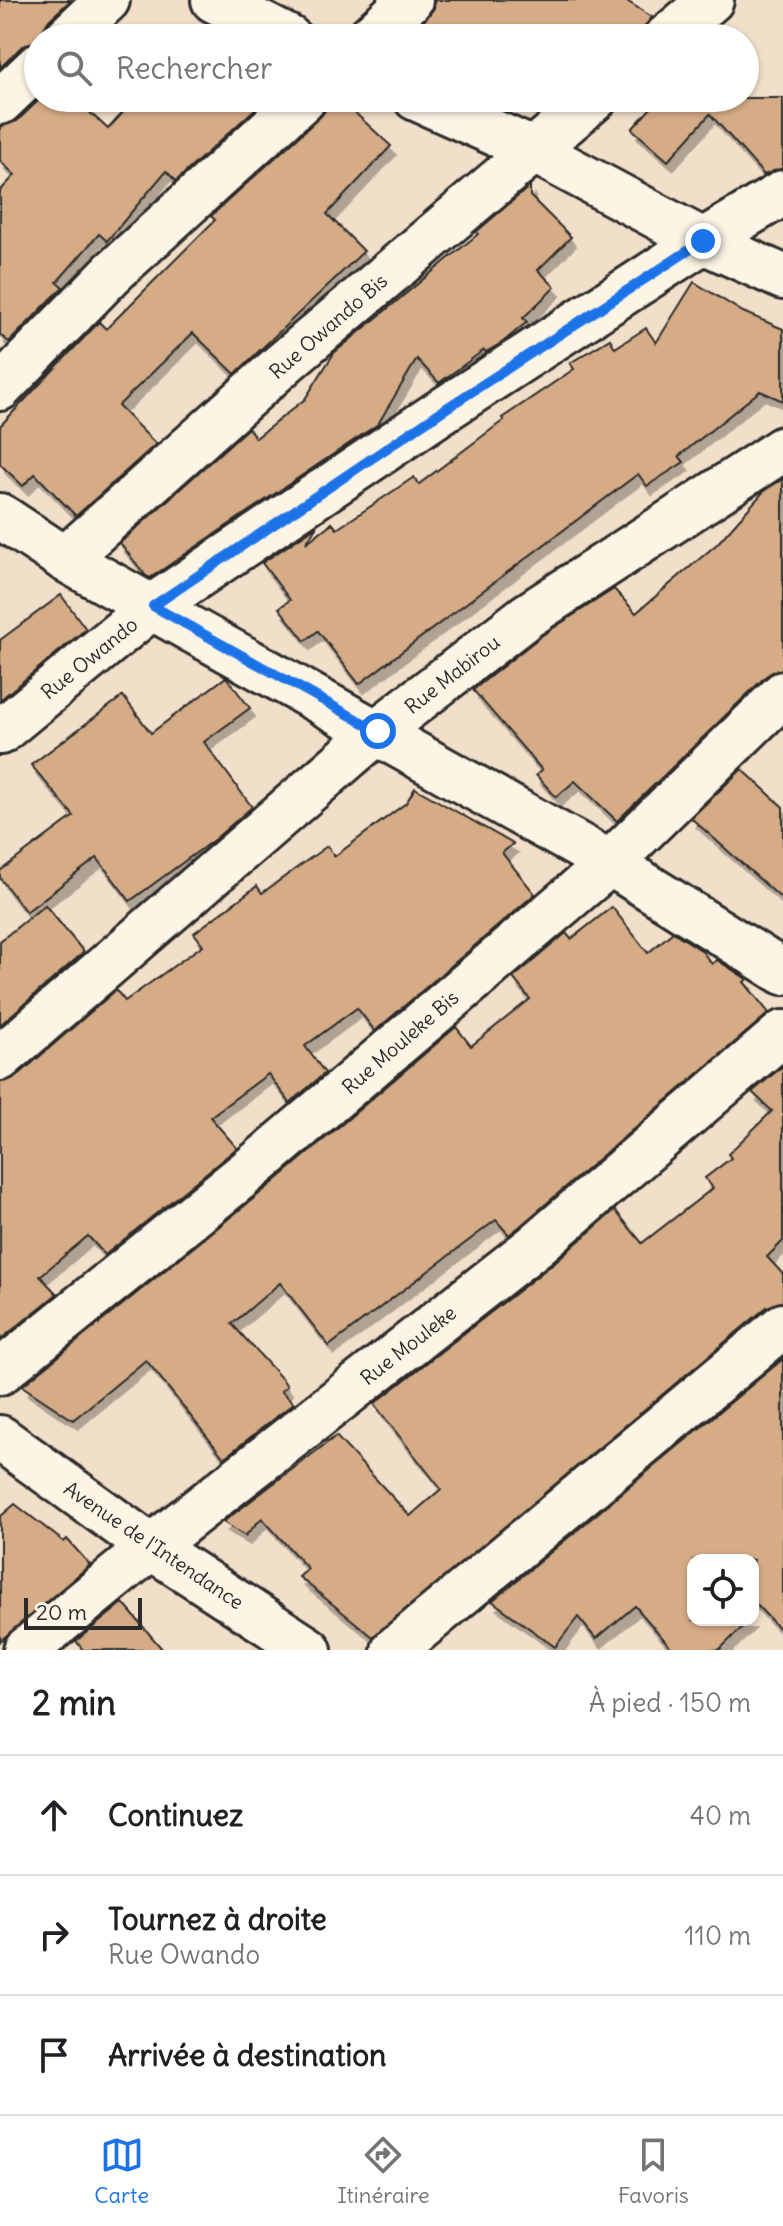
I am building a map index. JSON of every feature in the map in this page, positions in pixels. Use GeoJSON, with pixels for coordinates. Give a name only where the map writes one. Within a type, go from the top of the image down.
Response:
{"type":"FeatureCollection","features":[{"type":"Feature","properties":{"kind":"street"},"geometry":{"type":"LineString","coordinates":[[82,24],[107,0]]}},
{"type":"Feature","properties":{"kind":"street"},"geometry":{"type":"LineString","coordinates":[[214,0],[261,24]]}},
{"type":"Feature","properties":{"kind":"street"},"geometry":{"type":"LineString","coordinates":[[384,24],[410,0]]}},
{"type":"Feature","properties":{"kind":"street"},"geometry":{"type":"LineString","coordinates":[[683,24],[711,0]]}},
{"type":"Feature","properties":{"kind":"street"},"geometry":{"type":"LineString","coordinates":[[0,102],[24,79]]}},
{"type":"Feature","properties":{"kind":"street"},"geometry":{"type":"LineString","coordinates":[[0,388],[112,273],[289,112]]}},
{"type":"Feature","properties":{"kind":"street"},"geometry":{"type":"LineString","coordinates":[[448,112],[533,150],[703,241],[783,277]]}},
{"type":"Feature","properties":{"kind":"street","name":"Rue Owando Bis"},"geometry":{"type":"LineString","coordinates":[[65,559],[284,363],[578,112]]}},
{"type":"Feature","properties":{"kind":"street","name":"Rue Owando"},"geometry":{"type":"LineString","coordinates":[[0,732],[153,606],[439,413],[703,241],[783,193]]}},
{"type":"Feature","properties":{"kind":"street","name":"Rue Mabirou"},"geometry":{"type":"LineString","coordinates":[[0,1058],[378,731],[527,616],[783,449]]}},
{"type":"Feature","properties":{"kind":"street"},"geometry":{"type":"LineString","coordinates":[[0,516],[65,559],[610,863],[783,972]]}},
{"type":"Feature","properties":{"kind":"street","name":"Rue Mouleke Bis"},"geometry":{"type":"LineString","coordinates":[[0,1372],[258,1163],[610,863],[783,694]]}},
{"type":"Feature","properties":{"kind":"street","name":"Rue Mouleke"},"geometry":{"type":"LineString","coordinates":[[26,1650],[151,1547],[535,1246],[783,1033]]}},
{"type":"Feature","properties":{"kind":"street"},"geometry":{"type":"LineString","coordinates":[[394,1650],[783,1326]]}},
{"type":"Feature","properties":{"kind":"street","name":"Avenue de l'Intendance"},"geometry":{"type":"LineString","coordinates":[[0,1438],[151,1547],[309,1650]]}},
{"type":"Feature","properties":{"kind":"building"},"geometry":{"type":"Polygon","coordinates":[[[0,0],[71,0],[47,24],[24,24],[24,46],[0,68],[0,0]]]}},
{"type":"Feature","properties":{"kind":"building"},"geometry":{"type":"Polygon","coordinates":[[[435,0],[625,0],[652,17],[647,24],[427,24],[424,21],[434,8],[435,0]]]}},
{"type":"Feature","properties":{"kind":"building"},"geometry":{"type":"Polygon","coordinates":[[[759,98],[783,98],[783,168],[764,175],[710,114],[668,161],[632,129],[647,112],[759,112],[759,98]]]}},
{"type":"Feature","properties":{"kind":"building"},"geometry":{"type":"Polygon","coordinates":[[[26,112],[89,112],[108,129],[123,112],[252,112],[176,181],[166,171],[107,241],[99,234],[57,282],[63,287],[9,342],[0,335],[0,191],[15,175],[0,161],[0,126],[17,121],[26,112]]]}},
{"type":"Feature","properties":{"kind":"building"},"geometry":{"type":"Polygon","coordinates":[[[324,112],[354,112],[391,146],[327,214],[364,251],[235,374],[193,333],[118,406],[156,444],[76,516],[35,474],[23,486],[0,464],[0,426],[99,322],[106,329],[215,220],[211,216],[324,112]]]}},
{"type":"Feature","properties":{"kind":"building"},"geometry":{"type":"Polygon","coordinates":[[[530,186],[530,196],[571,237],[538,270],[555,287],[523,318],[527,322],[503,342],[486,352],[484,350],[439,383],[417,359],[378,424],[150,578],[146,576],[120,543],[248,428],[256,438],[305,399],[334,353],[478,234],[476,232],[530,186]]]}},
{"type":"Feature","properties":{"kind":"building"},"geometry":{"type":"Polygon","coordinates":[[[694,282],[743,312],[783,329],[783,401],[760,391],[679,456],[684,462],[647,486],[638,474],[359,684],[318,631],[305,641],[279,608],[290,600],[262,563],[317,526],[306,543],[332,523],[337,529],[414,477],[419,484],[504,420],[502,418],[574,369],[570,363],[610,339],[615,348],[646,328],[656,343],[694,282]]]}},
{"type":"Feature","properties":{"kind":"building"},"geometry":{"type":"Polygon","coordinates":[[[783,479],[783,670],[766,676],[617,821],[575,781],[556,797],[536,775],[542,770],[473,690],[541,636],[614,589],[636,613],[717,544],[765,490],[783,479]]]}},
{"type":"Feature","properties":{"kind":"building"},"geometry":{"type":"Polygon","coordinates":[[[61,595],[86,629],[0,700],[0,640],[61,595]]]}},
{"type":"Feature","properties":{"kind":"building"},"geometry":{"type":"Polygon","coordinates":[[[226,677],[250,708],[204,742],[252,807],[215,839],[130,901],[97,858],[26,912],[0,878],[0,871],[74,816],[31,765],[123,696],[151,733],[226,677]]]}},
{"type":"Feature","properties":{"kind":"building"},"geometry":{"type":"Polygon","coordinates":[[[742,769],[783,807],[783,900],[691,818],[742,769]]]}},
{"type":"Feature","properties":{"kind":"building"},"geometry":{"type":"Polygon","coordinates":[[[415,788],[513,844],[502,853],[535,894],[375,1031],[357,1008],[305,1046],[325,1073],[290,1103],[268,1074],[210,1117],[237,1148],[105,1255],[88,1236],[40,1276],[57,1294],[0,1340],[0,1082],[16,1077],[116,990],[125,1001],[203,945],[194,933],[257,886],[262,893],[327,846],[335,856],[406,803],[415,788]]]}},
{"type":"Feature","properties":{"kind":"building"},"geometry":{"type":"Polygon","coordinates":[[[45,905],[84,952],[0,1025],[0,941],[45,905]]]}},
{"type":"Feature","properties":{"kind":"building"},"geometry":{"type":"Polygon","coordinates":[[[612,907],[648,953],[673,932],[701,950],[712,964],[717,960],[745,978],[747,980],[744,982],[769,1013],[519,1227],[509,1235],[496,1220],[329,1346],[280,1283],[232,1324],[283,1380],[287,1386],[281,1391],[294,1403],[224,1458],[146,1360],[73,1420],[22,1386],[274,1182],[456,1027],[471,1046],[530,999],[513,978],[566,933],[571,939],[612,907]]]}},
{"type":"Feature","properties":{"kind":"building"},"geometry":{"type":"Polygon","coordinates":[[[783,1066],[783,1241],[767,1257],[783,1274],[783,1302],[767,1307],[373,1637],[299,1577],[308,1569],[262,1518],[245,1536],[223,1522],[336,1436],[410,1516],[441,1489],[374,1404],[550,1266],[615,1210],[642,1243],[713,1188],[705,1178],[731,1158],[728,1154],[772,1111],[752,1092],[783,1066]]]}},
{"type":"Feature","properties":{"kind":"building"},"geometry":{"type":"Polygon","coordinates":[[[783,1359],[783,1633],[759,1607],[759,1554],[687,1554],[687,1626],[744,1626],[719,1650],[673,1650],[635,1606],[596,1639],[578,1617],[555,1647],[492,1601],[783,1359]]]}},
{"type":"Feature","properties":{"kind":"building"},"geometry":{"type":"Polygon","coordinates":[[[15,1504],[64,1542],[67,1539],[90,1565],[0,1641],[0,1517],[15,1504]]]}},
{"type":"Feature","properties":{"kind":"building"},"geometry":{"type":"Polygon","coordinates":[[[123,1603],[163,1650],[83,1650],[76,1641],[123,1603]]]}},
{"type":"Feature","properties":{"kind":"route"},"geometry":{"type":"LineString","coordinates":[[378,731],[153,606],[439,413],[703,241]]}}]}
